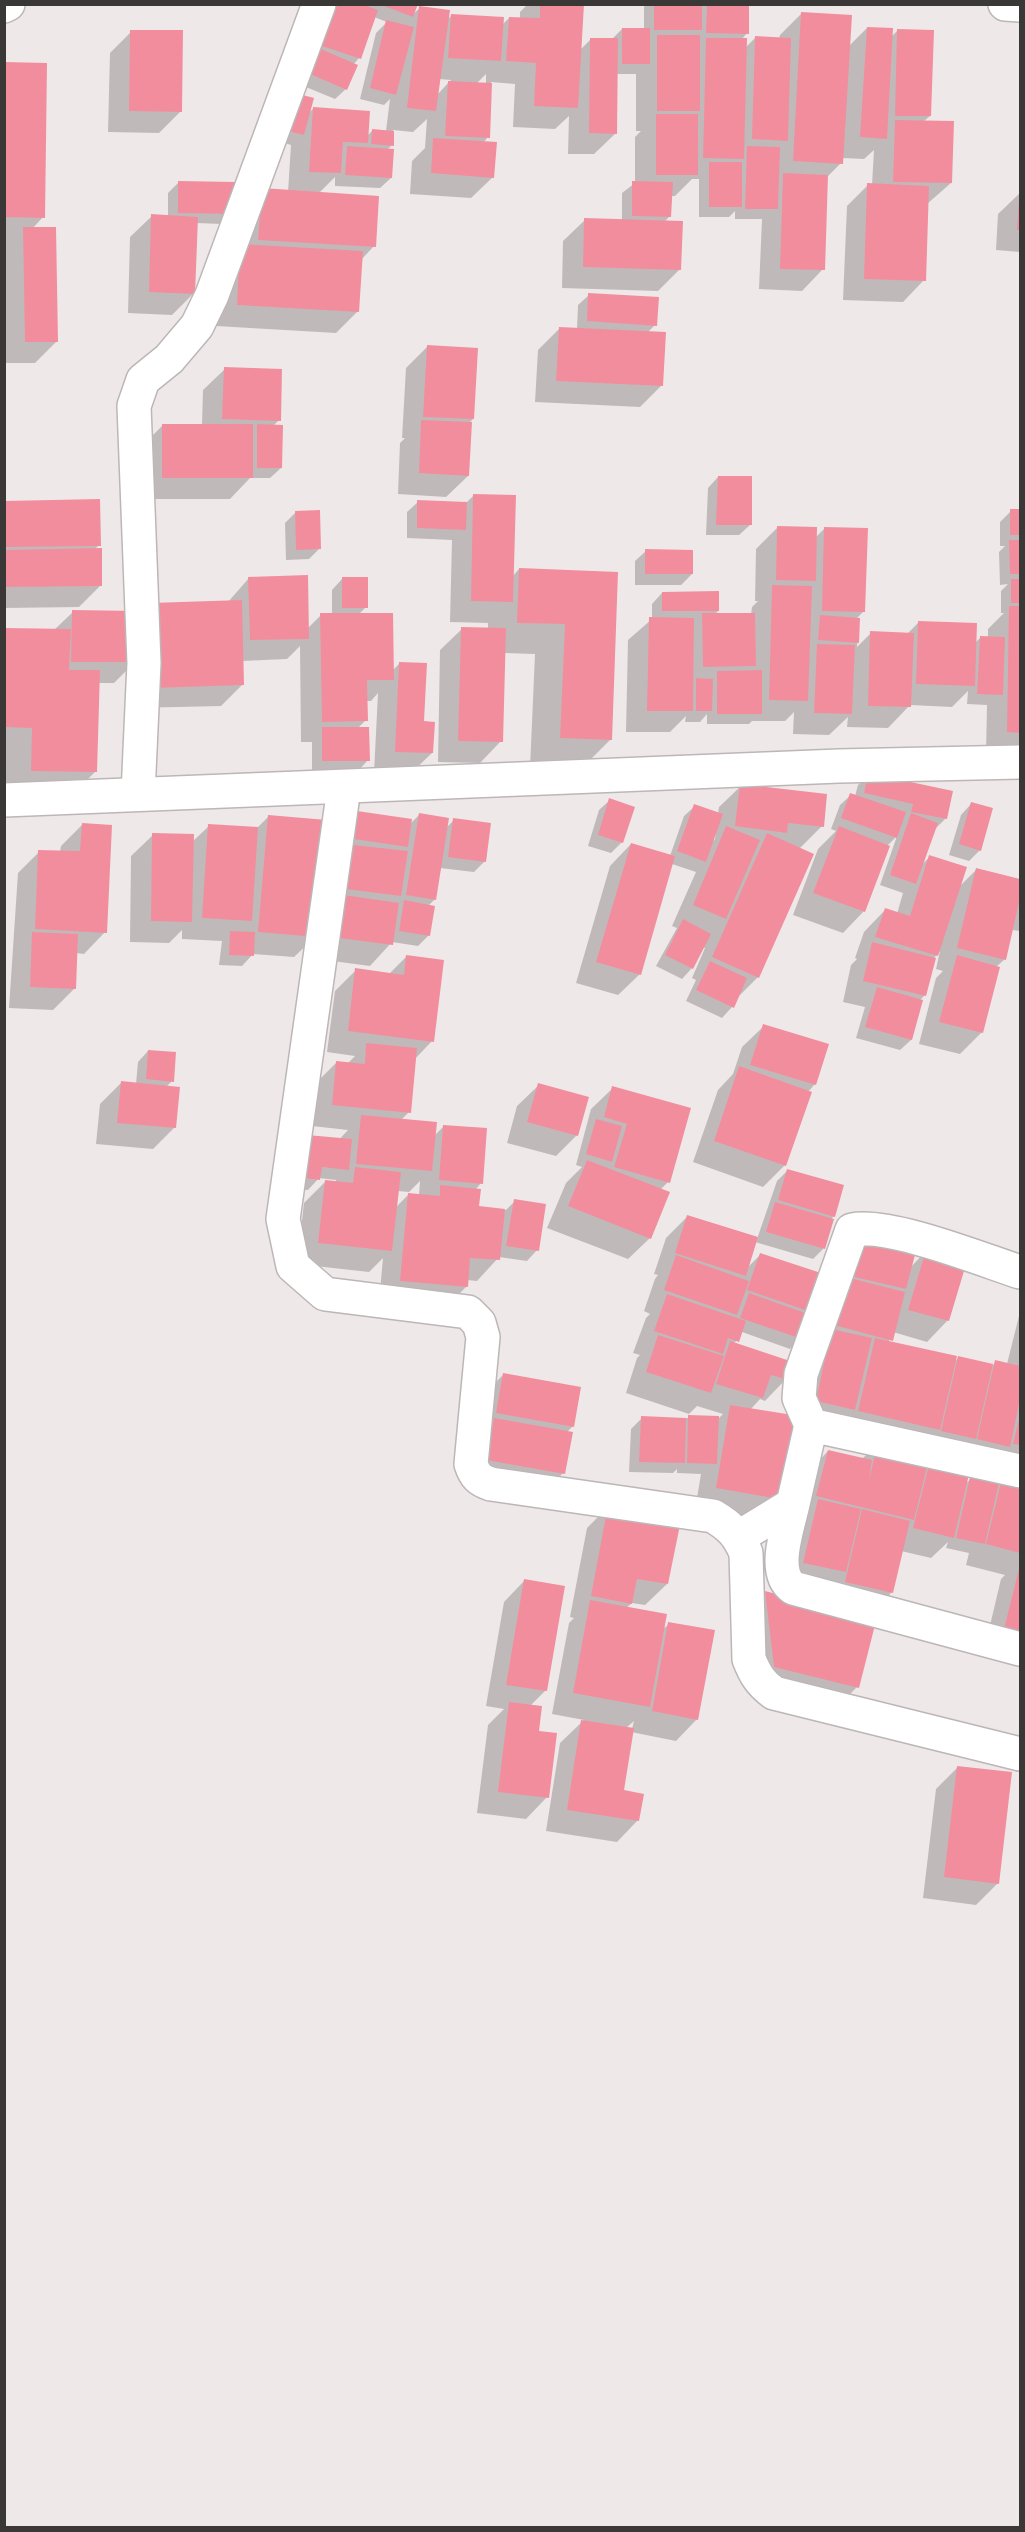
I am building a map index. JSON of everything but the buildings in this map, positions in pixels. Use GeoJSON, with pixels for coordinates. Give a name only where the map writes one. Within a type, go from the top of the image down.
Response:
{"type":"FeatureCollection","features":[{"type":"Feature","properties":{"kind":"street"},"geometry":{"type":"LineString","coordinates":[[138,794],[144,663],[134,406],[143,380],[169,359],[197,326],[212,294],[319,4]]}},
{"type":"Feature","properties":{"kind":"street"},"geometry":{"type":"LineString","coordinates":[[1005,4],[1019,5]]}},
{"type":"Feature","properties":{"kind":"street"},"geometry":{"type":"LineString","coordinates":[[4,800],[344,788],[839,766],[1020,762]]}},
{"type":"Feature","properties":{"kind":"street"},"geometry":{"type":"LineString","coordinates":[[344,788],[283,1219],[293,1266],[325,1294],[468,1312],[479,1323],[483,1337],[471,1464],[474,1473],[481,1480],[491,1484],[713,1516],[728,1525],[739,1537],[746,1553],[749,1659],[754,1674],[762,1685],[788,1698],[1020,1754]]}},
{"type":"Feature","properties":{"kind":"street"},"geometry":{"type":"LineString","coordinates":[[1020,1272],[926,1241],[864,1227],[852,1230],[801,1374],[799,1398],[811,1425],[781,1564],[782,1575],[786,1583],[793,1588],[1020,1649]]}},
{"type":"Feature","properties":{"kind":"street"},"geometry":{"type":"LineString","coordinates":[[811,1425],[1020,1471]]}},
{"type":"Feature","properties":{"kind":"street"},"geometry":{"type":"LineString","coordinates":[[739,1537],[793,1504]]}}]}
